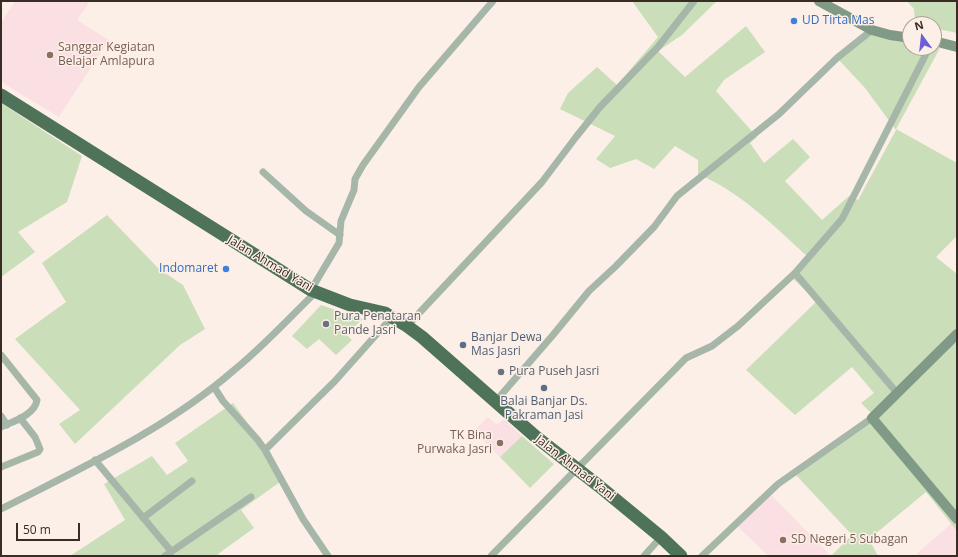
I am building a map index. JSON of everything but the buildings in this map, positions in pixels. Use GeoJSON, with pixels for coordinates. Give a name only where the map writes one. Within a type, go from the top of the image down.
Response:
{"type":"FeatureCollection","features":[{"type":"Feature","properties":{"kind":"highway","name":"Jalan Ahmad Yani"},"geometry":{"type":"LineString","coordinates":[[1,95],[314,291],[336,300],[385,313],[407,326],[422,337],[495,402],[661,537],[680,556]]}},
{"type":"Feature","properties":{"kind":"street"},"geometry":{"type":"LineString","coordinates":[[1,509],[136,439],[188,406],[234,371],[314,291],[339,243],[341,221],[354,190],[355,179],[363,165],[419,87],[493,1]]}},
{"type":"Feature","properties":{"kind":"street"},"geometry":{"type":"LineString","coordinates":[[407,326],[532,193],[576,137],[620,86],[658,47],[694,1]]}},
{"type":"Feature","properties":{"kind":"street"},"geometry":{"type":"LineString","coordinates":[[820,1],[872,30],[902,37]]}},
{"type":"Feature","properties":{"kind":"street"},"geometry":{"type":"LineString","coordinates":[[495,402],[589,291],[654,227],[677,196],[779,114],[833,62],[872,30]]}},
{"type":"Feature","properties":{"kind":"street"},"geometry":{"type":"LineString","coordinates":[[942,43],[957,47]]}},
{"type":"Feature","properties":{"kind":"street"},"geometry":{"type":"LineString","coordinates":[[491,556],[575,468],[686,358],[720,341],[795,273],[842,219],[925,56]]}},
{"type":"Feature","properties":{"kind":"street"},"geometry":{"type":"LineString","coordinates":[[263,172],[306,211],[340,235]]}},
{"type":"Feature","properties":{"kind":"street"},"geometry":{"type":"LineString","coordinates":[[795,273],[897,393]]}},
{"type":"Feature","properties":{"kind":"street"},"geometry":{"type":"LineString","coordinates":[[265,450],[335,381],[392,317]]}},
{"type":"Feature","properties":{"kind":"street"},"geometry":{"type":"LineString","coordinates":[[702,556],[778,484],[872,418],[957,334]]}},
{"type":"Feature","properties":{"kind":"street"},"geometry":{"type":"LineString","coordinates":[[1,355],[37,400],[33,409],[4,426],[1,416]]}},
{"type":"Feature","properties":{"kind":"street"},"geometry":{"type":"LineString","coordinates":[[214,387],[223,401],[265,450],[303,519],[328,556]]}},
{"type":"Feature","properties":{"kind":"street"},"geometry":{"type":"LineString","coordinates":[[1,467],[38,452],[40,449],[35,437],[20,418]]}},
{"type":"Feature","properties":{"kind":"street"},"geometry":{"type":"LineString","coordinates":[[872,418],[957,519]]}},
{"type":"Feature","properties":{"kind":"street"},"geometry":{"type":"LineString","coordinates":[[95,460],[143,518],[168,553],[251,497]]}},
{"type":"Feature","properties":{"kind":"street"},"geometry":{"type":"LineString","coordinates":[[143,518],[192,481]]}},
{"type":"Feature","properties":{"kind":"street"},"geometry":{"type":"LineString","coordinates":[[644,556],[661,537]]}},
{"type":"Feature","properties":{"kind":"shaded area","name":"Sanggar Kegiatan Belajar Amlapura"},"geometry":{"type":"Polygon","coordinates":[[[15,1],[85,1],[89,3],[77,20],[109,40],[59,117],[1,82],[1,23],[15,1]]]}},
{"type":"Feature","properties":{"kind":"shaded area","name":"TK Bina Purwaka Jasri"},"geometry":{"type":"Polygon","coordinates":[[[488,417],[497,425],[504,419],[522,436],[500,457],[474,431],[488,417]]]}},
{"type":"Feature","properties":{"kind":"shaded area","name":"SD Negeri 5 Subagan"},"geometry":{"type":"Polygon","coordinates":[[[769,493],[831,556],[768,556],[735,524],[769,493]]]}},
{"type":"Feature","properties":{"kind":"shaded area"},"geometry":{"type":"Polygon","coordinates":[[[952,523],[957,531],[957,556],[914,556],[952,523]]]}},
{"type":"Feature","properties":{"kind":"green space"},"geometry":{"type":"Polygon","coordinates":[[[632,1],[717,1],[682,35],[658,51],[685,77],[746,26],[765,52],[724,80],[716,91],[757,137],[750,143],[764,163],[793,139],[810,157],[785,181],[822,220],[849,196],[858,200],[896,130],[865,88],[838,59],[870,31],[895,41],[902,42],[902,56],[936,56],[896,129],[957,163],[957,236],[936,257],[957,274],[957,531],[926,492],[869,539],[878,556],[831,556],[852,535],[796,475],[875,417],[861,403],[874,393],[852,367],[795,415],[746,370],[817,301],[789,275],[809,258],[770,222],[743,200],[698,174],[698,160],[675,146],[654,169],[636,159],[610,168],[596,159],[615,136],[560,109],[568,93],[597,67],[617,85],[658,37],[632,1]]]}},
{"type":"Feature","properties":{"kind":"green space"},"geometry":{"type":"Polygon","coordinates":[[[907,1],[957,1],[957,33],[942,30],[942,16],[915,16],[914,9],[907,1]]]}},
{"type":"Feature","properties":{"kind":"green space"},"geometry":{"type":"Polygon","coordinates":[[[1,103],[82,156],[67,202],[18,232],[35,252],[1,277],[1,103]]]}},
{"type":"Feature","properties":{"kind":"green space"},"geometry":{"type":"Polygon","coordinates":[[[107,215],[159,269],[183,285],[205,329],[180,345],[75,444],[59,424],[80,410],[15,339],[66,302],[42,263],[107,215]]]}},
{"type":"Feature","properties":{"kind":"green space"},"geometry":{"type":"Polygon","coordinates":[[[321,305],[363,319],[346,334],[352,340],[336,355],[319,339],[307,349],[292,336],[321,305]]]}},
{"type":"Feature","properties":{"kind":"green space"},"geometry":{"type":"Polygon","coordinates":[[[233,403],[258,437],[284,479],[241,510],[254,528],[218,554],[220,556],[70,556],[125,520],[104,484],[152,456],[167,475],[188,461],[175,443],[233,403]]]}},
{"type":"Feature","properties":{"kind":"green space"},"geometry":{"type":"Polygon","coordinates":[[[522,436],[554,464],[530,488],[500,457],[522,436]]]}},
{"type":"Feature","properties":{"kind":"place","name":"UD Tirta Mas"},"geometry":{"type":"Point","coordinates":[794,21]}},
{"type":"Feature","properties":{"kind":"place","name":"Sanggar Kegiatan Belajar Amlapura"},"geometry":{"type":"Point","coordinates":[50,55]}},
{"type":"Feature","properties":{"kind":"place","name":"Indomaret"},"geometry":{"type":"Point","coordinates":[226,269]}},
{"type":"Feature","properties":{"kind":"place","name":"Pura Penataran Pande Jasri"},"geometry":{"type":"Point","coordinates":[326,324]}},
{"type":"Feature","properties":{"kind":"place","name":"Banjar Dewa Mas Jasri"},"geometry":{"type":"Point","coordinates":[463,345]}},
{"type":"Feature","properties":{"kind":"place","name":"Pura Puseh Jasri"},"geometry":{"type":"Point","coordinates":[501,372]}},
{"type":"Feature","properties":{"kind":"place","name":"Balai Banjar Ds. Pakraman Jasi"},"geometry":{"type":"Point","coordinates":[544,388]}},
{"type":"Feature","properties":{"kind":"place","name":"TK Bina Purwaka Jasri"},"geometry":{"type":"Point","coordinates":[500,443]}},
{"type":"Feature","properties":{"kind":"place","name":"SD Negeri 5 Subagan"},"geometry":{"type":"Point","coordinates":[783,540]}}]}
